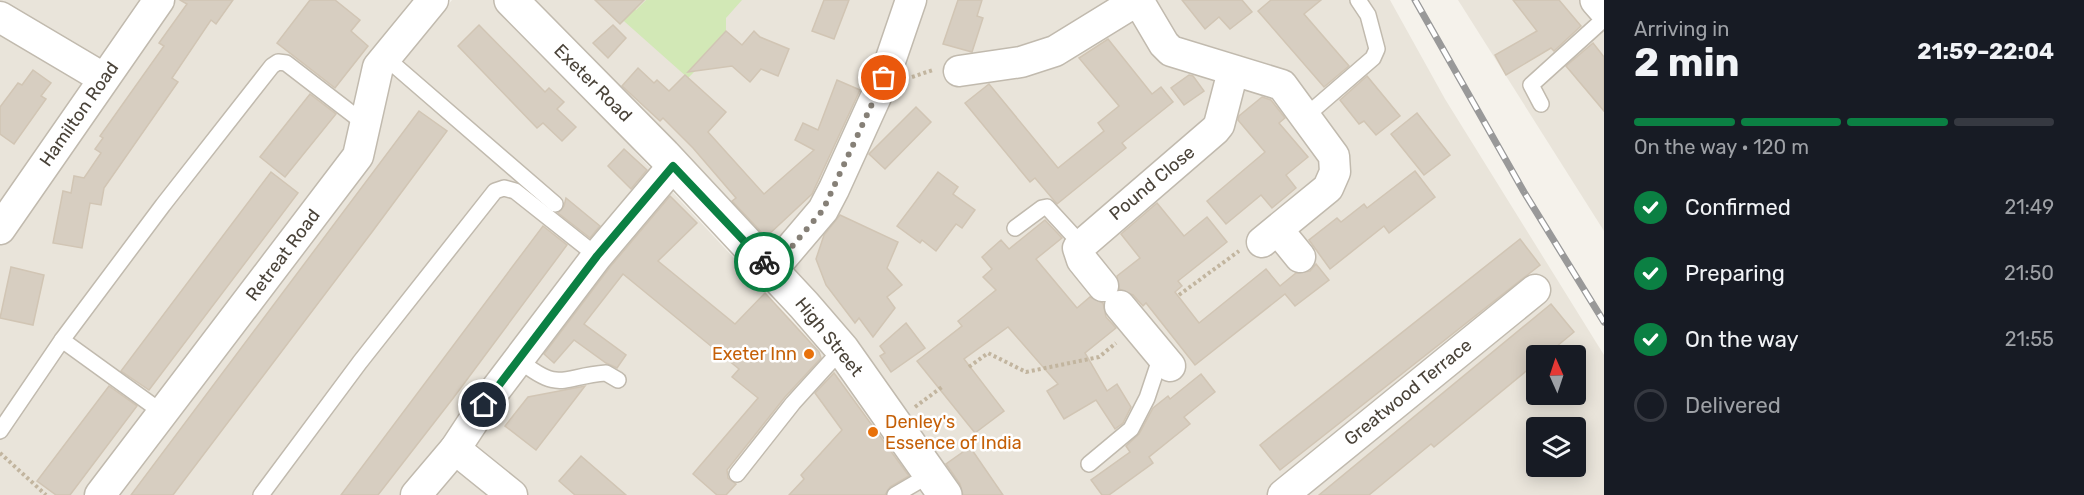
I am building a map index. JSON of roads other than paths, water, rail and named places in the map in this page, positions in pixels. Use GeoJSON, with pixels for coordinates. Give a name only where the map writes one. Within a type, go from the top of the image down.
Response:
{"type":"FeatureCollection","features":[{"type":"Feature","properties":{"kind":"street","name":"Hamilton Road"},"geometry":{"type":"LineString","coordinates":[[0,230],[159,0]]}},
{"type":"Feature","properties":{"kind":"street","name":"Retreat Road"},"geometry":{"type":"LineString","coordinates":[[100,495],[358,156],[378,67],[433,0]]}},
{"type":"Feature","properties":{"kind":"street","name":"Exeter Road"},"geometry":{"type":"LineString","coordinates":[[511,0],[673,166]]}},
{"type":"Feature","properties":{"kind":"street"},"geometry":{"type":"LineString","coordinates":[[772,270],[823,210],[834,189],[884,78],[911,0]]}},
{"type":"Feature","properties":{"kind":"street"},"geometry":{"type":"LineString","coordinates":[[959,71],[1021,62],[1055,51],[1138,0],[1164,44],[1171,51],[1282,85],[1334,156],[1335,172],[1328,188],[1270,236],[1300,257]]}},
{"type":"Feature","properties":{"kind":"street"},"geometry":{"type":"LineString","coordinates":[[1597,0],[1604,8]]}},
{"type":"Feature","properties":{"kind":"street"},"geometry":{"type":"LineString","coordinates":[[0,17],[103,78]]}},
{"type":"Feature","properties":{"kind":"street","name":"Pound Close"},"geometry":{"type":"LineString","coordinates":[[1081,244],[1215,130],[1219,125],[1233,70]]}},
{"type":"Feature","properties":{"kind":"street"},"geometry":{"type":"LineString","coordinates":[[416,495],[455,449],[484,405],[597,256],[673,166]]}},
{"type":"Feature","properties":{"kind":"street","name":"High Street"},"geometry":{"type":"LineString","coordinates":[[673,166],[772,270],[842,349],[938,485]]}},
{"type":"Feature","properties":{"kind":"street"},"geometry":{"type":"LineString","coordinates":[[1081,244],[1078,248],[1082,260],[1166,361]]}},
{"type":"Feature","properties":{"kind":"street","name":"Greatwood Terrace"},"geometry":{"type":"LineString","coordinates":[[1282,495],[1535,290]]}},
{"type":"Feature","properties":{"kind":"street"},"geometry":{"type":"LineString","coordinates":[[455,449],[512,495]]}},
{"type":"Feature","properties":{"kind":"lane"},"geometry":{"type":"LineString","coordinates":[[1306,115],[1373,58],[1377,49],[1368,15],[1358,0]]}},
{"type":"Feature","properties":{"kind":"lane"},"geometry":{"type":"LineString","coordinates":[[1541,104],[1532,86],[1604,19]]}},
{"type":"Feature","properties":{"kind":"lane"},"geometry":{"type":"LineString","coordinates":[[385,57],[462,127],[555,204]]}},
{"type":"Feature","properties":{"kind":"lane"},"geometry":{"type":"LineString","coordinates":[[0,431],[62,340],[163,205],[278,62],[286,63],[364,123]]}},
{"type":"Feature","properties":{"kind":"lane"},"geometry":{"type":"LineString","coordinates":[[261,495],[360,362],[495,191],[504,188],[514,191],[597,256]]}},
{"type":"Feature","properties":{"kind":"lane"},"geometry":{"type":"LineString","coordinates":[[1015,228],[1042,208],[1047,207],[1081,244]]}},
{"type":"Feature","properties":{"kind":"lane"},"geometry":{"type":"LineString","coordinates":[[62,340],[163,413]]}},
{"type":"Feature","properties":{"kind":"lane"},"geometry":{"type":"LineString","coordinates":[[737,474],[793,403],[842,349]]}},
{"type":"Feature","properties":{"kind":"lane"},"geometry":{"type":"LineString","coordinates":[[519,360],[530,368],[560,382],[606,373],[618,381]]}},
{"type":"Feature","properties":{"kind":"lane"},"geometry":{"type":"LineString","coordinates":[[1089,464],[1131,429],[1166,361]]}},
{"type":"Feature","properties":{"kind":"lane"},"geometry":{"type":"LineString","coordinates":[[895,495],[938,485]]}},
{"type":"Feature","properties":{"kind":"railway"},"geometry":{"type":"LineString","coordinates":[[1415,0],[1524,192],[1604,322]]}},
{"type":"Feature","properties":{"kind":"place","name":"Exeter Inn"},"geometry":{"type":"Point","coordinates":[809,354]}},
{"type":"Feature","properties":{"kind":"place","name":"Denley's Essence of India"},"geometry":{"type":"Point","coordinates":[873,432]}}]}
